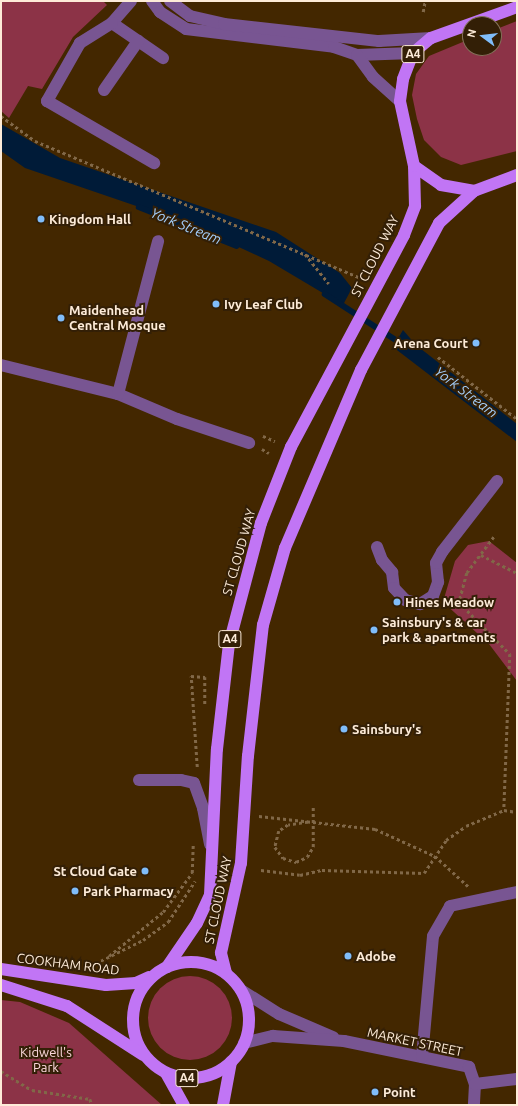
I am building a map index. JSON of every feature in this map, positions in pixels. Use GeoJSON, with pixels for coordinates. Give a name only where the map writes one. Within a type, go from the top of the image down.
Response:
{"type":"FeatureCollection","features":[{"type":"Feature","properties":{"kind":"main road","name":"A4"},"geometry":{"type":"LineString","coordinates":[[414,166],[400,101],[402,79],[413,53],[431,38],[517,7]]}},
{"type":"Feature","properties":{"kind":"main road"},"geometry":{"type":"LineString","coordinates":[[414,166],[442,185],[474,191]]}},
{"type":"Feature","properties":{"kind":"main road","name":"ST CLOUD WAY"},"geometry":{"type":"LineString","coordinates":[[167,967],[197,923],[210,895],[214,862],[217,748],[229,644],[258,530],[291,447],[366,306],[415,206],[414,166]]}},
{"type":"Feature","properties":{"kind":"main road","name":"A4"},"geometry":{"type":"LineString","coordinates":[[474,191],[517,175]]}},
{"type":"Feature","properties":{"kind":"main road","name":"ST CLOUD WAY"},"geometry":{"type":"LineString","coordinates":[[226,973],[221,953],[223,938],[241,863],[244,815],[264,625],[305,496],[378,338],[439,223],[474,191]]}},
{"type":"Feature","properties":{"kind":"main road","name":"A4"},"geometry":{"type":"LineString","coordinates":[[184,1105],[166,1073],[146,1057],[136,1041],[132,1023],[134,1005],[154,975],[167,967],[198,962],[226,973],[241,990],[249,1025],[244,1043],[231,1062],[223,1105]]}},
{"type":"Feature","properties":{"kind":"main road","name":"COOKHAM ROAD"},"geometry":{"type":"LineString","coordinates":[[1,969],[106,986],[136,983],[154,975]]}},
{"type":"Feature","properties":{"kind":"main road"},"geometry":{"type":"LineString","coordinates":[[1,985],[67,1006],[146,1057]]}},
{"type":"Feature","properties":{"kind":"main road","name":"A4"},"geometry":{"type":"LineString","coordinates":[[166,1073],[200,1078],[231,1062]]}},
{"type":"Feature","properties":{"kind":"street"},"geometry":{"type":"LineString","coordinates":[[132,1],[112,23],[80,42],[47,101],[154,163]]}},
{"type":"Feature","properties":{"kind":"street"},"geometry":{"type":"LineString","coordinates":[[152,1],[160,12],[186,29],[334,47],[357,55],[413,53]]}},
{"type":"Feature","properties":{"kind":"street"},"geometry":{"type":"LineString","coordinates":[[170,1],[190,16],[224,24],[379,41],[431,38]]}},
{"type":"Feature","properties":{"kind":"street"},"geometry":{"type":"LineString","coordinates":[[112,23],[163,58]]}},
{"type":"Feature","properties":{"kind":"street"},"geometry":{"type":"LineString","coordinates":[[104,90],[138,41]]}},
{"type":"Feature","properties":{"kind":"street"},"geometry":{"type":"LineString","coordinates":[[357,55],[373,77],[400,101]]}},
{"type":"Feature","properties":{"kind":"street"},"geometry":{"type":"LineString","coordinates":[[118,394],[158,241]]}},
{"type":"Feature","properties":{"kind":"street"},"geometry":{"type":"LineString","coordinates":[[1,365],[118,394],[177,419],[254,445]]}},
{"type":"Feature","properties":{"kind":"street"},"geometry":{"type":"LineString","coordinates":[[376,547],[382,560],[392,572],[394,588],[405,600],[420,604],[433,596],[438,582],[436,563],[442,552],[497,481]]}},
{"type":"Feature","properties":{"kind":"street"},"geometry":{"type":"LineString","coordinates":[[139,780],[181,780],[194,784],[203,808],[214,862]]}},
{"type":"Feature","properties":{"kind":"street"},"geometry":{"type":"LineString","coordinates":[[422,1056],[433,936],[450,906],[480,897],[517,892]]}},
{"type":"Feature","properties":{"kind":"street","name":"MARKET STREET"},"geometry":{"type":"LineString","coordinates":[[241,990],[279,1014],[344,1041]]}},
{"type":"Feature","properties":{"kind":"street","name":"MARKET STREET"},"geometry":{"type":"LineString","coordinates":[[244,1043],[273,1036],[344,1041],[469,1067],[475,1084]]}},
{"type":"Feature","properties":{"kind":"street"},"geometry":{"type":"LineString","coordinates":[[474,1105],[475,1084],[517,1079]]}},
{"type":"Feature","properties":{"kind":"path"},"geometry":{"type":"LineString","coordinates":[[423,12],[425,1]]}},
{"type":"Feature","properties":{"kind":"path"},"geometry":{"type":"LineString","coordinates":[[1,116],[35,141],[364,279]]}},
{"type":"Feature","properties":{"kind":"path"},"geometry":{"type":"LineString","coordinates":[[305,254],[329,284]]}},
{"type":"Feature","properties":{"kind":"path"},"geometry":{"type":"LineString","coordinates":[[438,357],[517,419]]}},
{"type":"Feature","properties":{"kind":"path"},"geometry":{"type":"LineString","coordinates":[[254,445],[269,452]]}},
{"type":"Feature","properties":{"kind":"path"},"geometry":{"type":"LineString","coordinates":[[494,537],[467,573],[459,602],[510,654],[504,810]]}},
{"type":"Feature","properties":{"kind":"path"},"geometry":{"type":"LineString","coordinates":[[481,555],[517,573]]}},
{"type":"Feature","properties":{"kind":"path"},"geometry":{"type":"LineString","coordinates":[[197,767],[191,676],[205,677],[205,714]]}},
{"type":"Feature","properties":{"kind":"path"},"geometry":{"type":"LineString","coordinates":[[308,822],[288,825],[279,831],[275,847],[283,858],[296,862],[307,857],[313,847],[313,806]]}},
{"type":"Feature","properties":{"kind":"path"},"geometry":{"type":"LineString","coordinates":[[261,870],[300,875],[322,870],[424,872],[446,840],[466,826],[504,810],[517,812]]}},
{"type":"Feature","properties":{"kind":"path"},"geometry":{"type":"LineString","coordinates":[[244,815],[375,830],[435,856],[480,897]]}},
{"type":"Feature","properties":{"kind":"path"},"geometry":{"type":"LineString","coordinates":[[194,841],[192,873],[163,912],[104,960],[168,922],[198,878]]}},
{"type":"Feature","properties":{"kind":"path"},"geometry":{"type":"LineString","coordinates":[[1,1071],[32,1090],[90,1099],[92,1105]]}},
{"type":"Feature","properties":{"kind":"green space"},"geometry":{"type":"Polygon","coordinates":[[[1,1],[103,1],[107,5],[73,37],[42,89],[28,86],[9,118],[1,111],[1,1]]]}},
{"type":"Feature","properties":{"kind":"green space"},"geometry":{"type":"Polygon","coordinates":[[[517,21],[517,151],[461,165],[441,157],[424,140],[417,119],[412,95],[416,74],[429,56],[462,42],[462,56],[502,56],[502,27],[517,21]]]}},
{"type":"Feature","properties":{"kind":"green space"},"geometry":{"type":"Polygon","coordinates":[[[489,541],[517,563],[517,681],[489,644],[443,602],[455,561],[468,545],[489,541]]]}},
{"type":"Feature","properties":{"kind":"green space"},"geometry":{"type":"Polygon","coordinates":[[[190,976],[206,979],[220,988],[229,1002],[232,1018],[229,1034],[220,1048],[206,1057],[190,1060],[174,1057],[160,1048],[151,1034],[148,1018],[151,1002],[160,988],[174,979],[190,976]]]}},
{"type":"Feature","properties":{"kind":"green space","name":"Kidwell's Park"},"geometry":{"type":"Polygon","coordinates":[[[1,1000],[20,1002],[69,1023],[162,1105],[1,1105],[1,1000]]]}},
{"type":"Feature","properties":{"kind":"water"},"geometry":{"type":"Polygon","coordinates":[[[1,124],[60,158],[276,232],[340,273],[352,288],[343,305],[269,261],[189,224],[25,168],[1,151],[1,124]]]}},
{"type":"Feature","properties":{"kind":"water","name":"York Stream"},"geometry":{"type":"Polygon","coordinates":[[[403,330],[416,345],[517,424],[517,442],[393,347],[403,330]]]}},
{"type":"Feature","properties":{"kind":"waterway","name":"York Stream"},"geometry":{"type":"LineString","coordinates":[[139,207],[237,246]]}},
{"type":"Feature","properties":{"kind":"waterway"},"geometry":{"type":"LineString","coordinates":[[325,294],[402,344]]}},
{"type":"Feature","properties":{"kind":"place","name":"Kingdom Hall"},"geometry":{"type":"Point","coordinates":[41,219]}},
{"type":"Feature","properties":{"kind":"place","name":"Ivy Leaf Club"},"geometry":{"type":"Point","coordinates":[216,304]}},
{"type":"Feature","properties":{"kind":"place","name":"Maidenhead Central Mosque"},"geometry":{"type":"Point","coordinates":[61,318]}},
{"type":"Feature","properties":{"kind":"place","name":"Arena Court"},"geometry":{"type":"Point","coordinates":[476,343]}},
{"type":"Feature","properties":{"kind":"place","name":"Hines Meadow"},"geometry":{"type":"Point","coordinates":[397,602]}},
{"type":"Feature","properties":{"kind":"place","name":"Sainsbury's & car park & apartments"},"geometry":{"type":"Point","coordinates":[374,630]}},
{"type":"Feature","properties":{"kind":"place","name":"Sainsbury's"},"geometry":{"type":"Point","coordinates":[344,729]}},
{"type":"Feature","properties":{"kind":"place","name":"St Cloud Gate"},"geometry":{"type":"Point","coordinates":[145,871]}},
{"type":"Feature","properties":{"kind":"place","name":"Park Pharmacy"},"geometry":{"type":"Point","coordinates":[75,891]}},
{"type":"Feature","properties":{"kind":"place","name":"Adobe"},"geometry":{"type":"Point","coordinates":[348,956]}},
{"type":"Feature","properties":{"kind":"place","name":"Point"},"geometry":{"type":"Point","coordinates":[375,1092]}}]}
